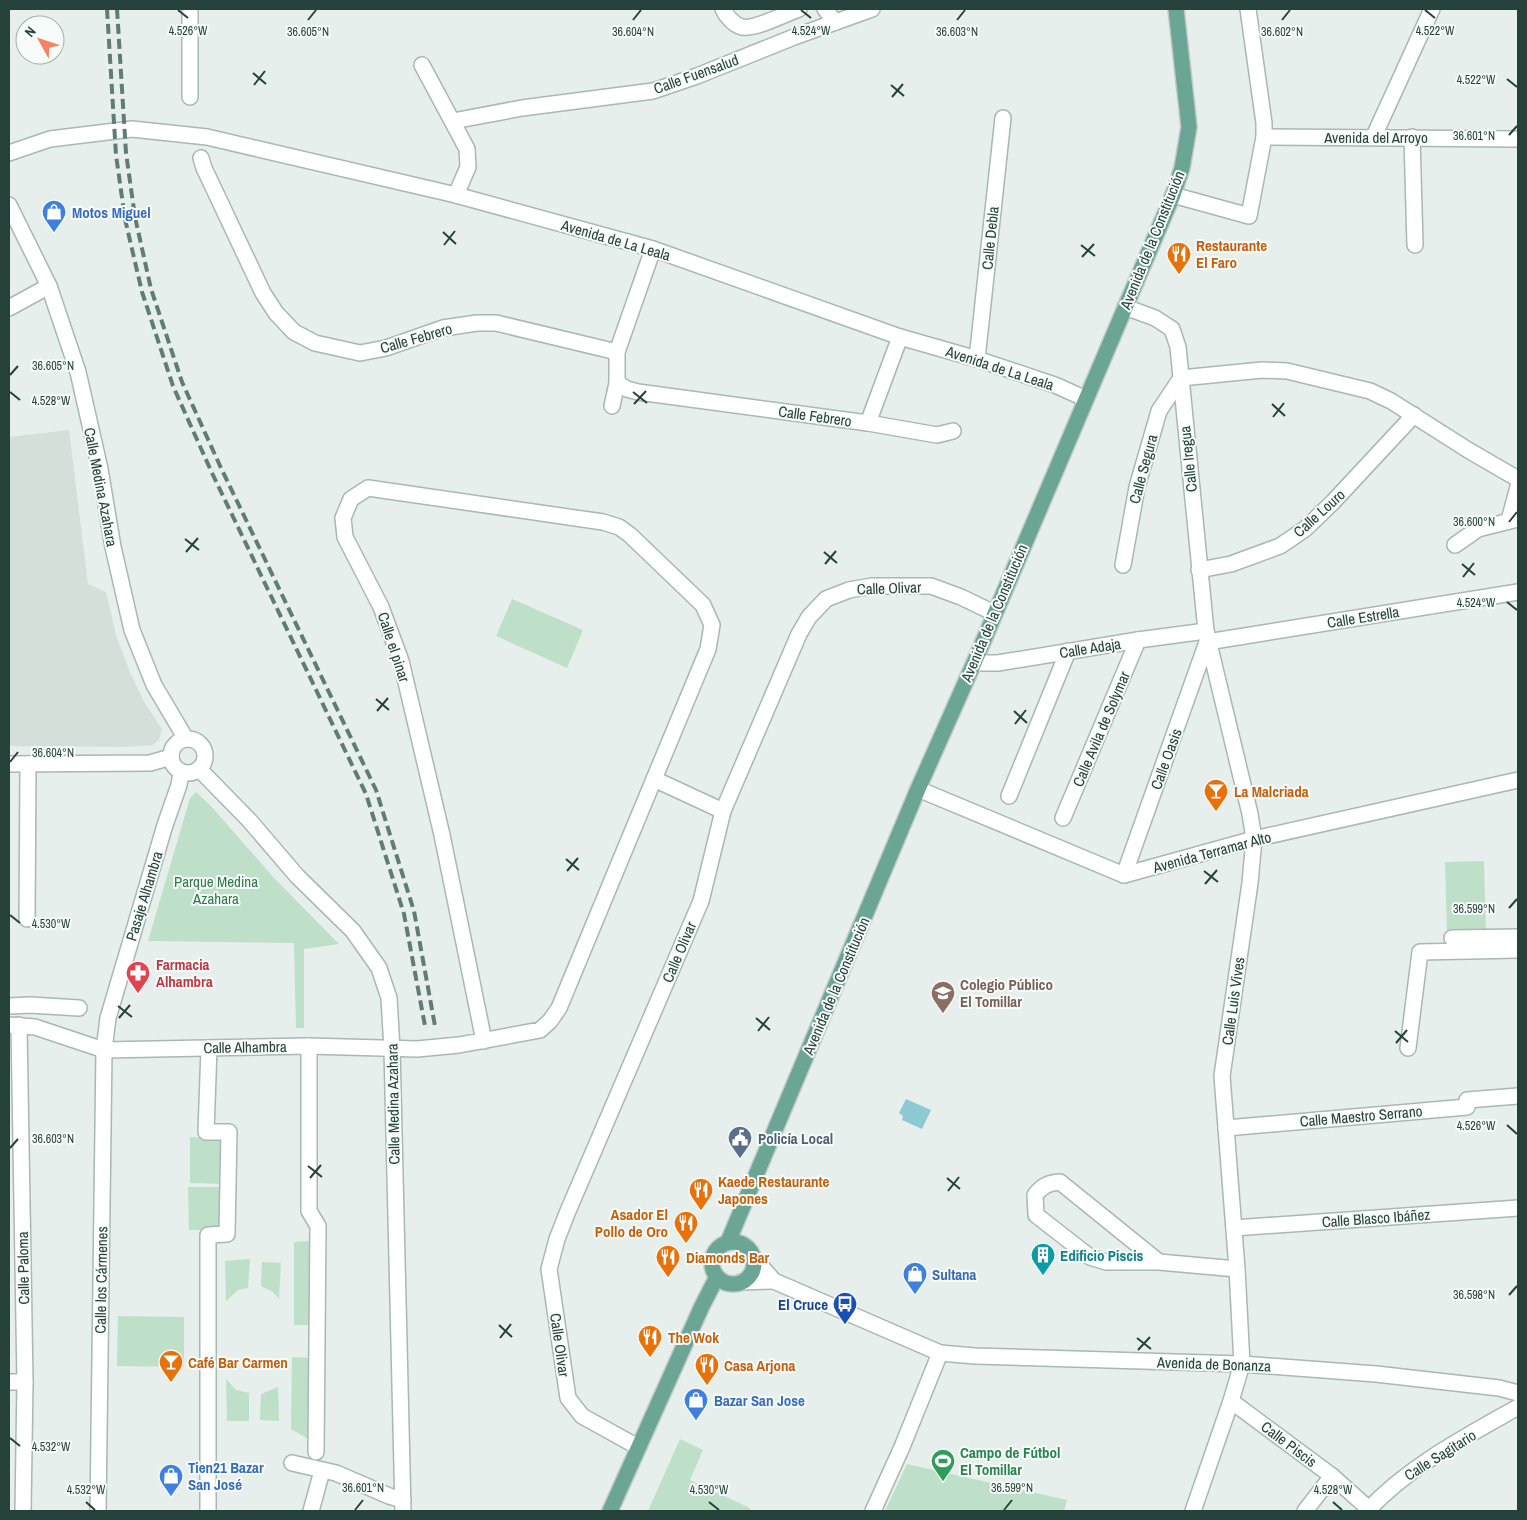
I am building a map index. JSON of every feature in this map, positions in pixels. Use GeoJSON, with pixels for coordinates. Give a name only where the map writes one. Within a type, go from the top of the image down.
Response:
{"type":"FeatureCollection","features":[{"type":"Feature","properties":{"kind":"main road","name":"Avenida de la Constitución"},"geometry":{"type":"LineString","coordinates":[[728,1242],[918,789],[974,663],[1173,195],[1182,168],[1189,127],[1176,9]]}},
{"type":"Feature","properties":{"kind":"main road","name":"Avenida de la Constitución"},"geometry":{"type":"LineString","coordinates":[[744,1207],[749,1252]]}},
{"type":"Feature","properties":{"kind":"main road"},"geometry":{"type":"LineString","coordinates":[[610,1511],[702,1306],[729,1281],[747,1278],[752,1271],[749,1252],[739,1243],[728,1242],[722,1245],[713,1256],[713,1271],[729,1281]]}},
{"type":"Feature","properties":{"kind":"street"},"geometry":{"type":"LineString","coordinates":[[190,9],[190,97]]}},
{"type":"Feature","properties":{"kind":"street"},"geometry":{"type":"LineString","coordinates":[[723,9],[732,22],[743,28],[799,9]]}},
{"type":"Feature","properties":{"kind":"street"},"geometry":{"type":"LineString","coordinates":[[825,9],[835,22]]}},
{"type":"Feature","properties":{"kind":"street","name":"Calle Fuensalud"},"geometry":{"type":"LineString","coordinates":[[453,121],[522,108],[653,90],[697,76],[872,9]]}},
{"type":"Feature","properties":{"kind":"street"},"geometry":{"type":"LineString","coordinates":[[1173,195],[1249,216],[1264,137],[1264,123],[1248,9]]}},
{"type":"Feature","properties":{"kind":"street"},"geometry":{"type":"LineString","coordinates":[[1374,136],[1432,9]]}},
{"type":"Feature","properties":{"kind":"street"},"geometry":{"type":"LineString","coordinates":[[422,65],[467,149],[468,167],[456,195]]}},
{"type":"Feature","properties":{"kind":"street","name":"Calle Debla"},"geometry":{"type":"LineString","coordinates":[[976,359],[1003,118]]}},
{"type":"Feature","properties":{"kind":"street","name":"Avenida de La Leala"},"geometry":{"type":"LineString","coordinates":[[9,153],[50,139],[132,129],[207,137],[456,195],[653,249],[900,337],[1056,385],[1086,399]]}},
{"type":"Feature","properties":{"kind":"street","name":"Avenida del Arroyo"},"geometry":{"type":"LineString","coordinates":[[1264,137],[1518,138]]}},
{"type":"Feature","properties":{"kind":"street"},"geometry":{"type":"LineString","coordinates":[[1412,137],[1414,245]]}},
{"type":"Feature","properties":{"kind":"street","name":"Calle Febrero"},"geometry":{"type":"LineString","coordinates":[[202,158],[204,168],[263,293],[276,313],[294,332],[315,343],[360,353],[386,348],[442,328],[477,323],[496,323],[617,352]]}},
{"type":"Feature","properties":{"kind":"street","name":"Calle Medina Azahara"},"geometry":{"type":"LineString","coordinates":[[9,206],[49,286],[78,372],[100,469],[112,547],[132,630],[154,685],[186,739]]}},
{"type":"Feature","properties":{"kind":"street"},"geometry":{"type":"LineString","coordinates":[[612,406],[617,382],[617,352],[653,249]]}},
{"type":"Feature","properties":{"kind":"street"},"geometry":{"type":"LineString","coordinates":[[9,308],[49,286]]}},
{"type":"Feature","properties":{"kind":"street","name":"Calle Iregua"},"geometry":{"type":"LineString","coordinates":[[1125,307],[1156,318],[1172,329],[1178,347],[1207,637]]}},
{"type":"Feature","properties":{"kind":"street","name":"Calle Febrero"},"geometry":{"type":"LineString","coordinates":[[868,423],[900,337]]}},
{"type":"Feature","properties":{"kind":"street"},"geometry":{"type":"LineString","coordinates":[[1180,378],[1262,370],[1287,371],[1370,390],[1518,478]]}},
{"type":"Feature","properties":{"kind":"street","name":"Calle Segura"},"geometry":{"type":"LineString","coordinates":[[1122,565],[1137,487],[1159,411],[1180,378]]}},
{"type":"Feature","properties":{"kind":"street","name":"Calle Febrero"},"geometry":{"type":"LineString","coordinates":[[617,382],[627,389],[638,392],[868,423],[937,435],[953,431]]}},
{"type":"Feature","properties":{"kind":"street","name":"Calle Louro"},"geometry":{"type":"LineString","coordinates":[[1199,570],[1231,564],[1280,546],[1305,529],[1333,502],[1414,415]]}},
{"type":"Feature","properties":{"kind":"street"},"geometry":{"type":"LineString","coordinates":[[1455,545],[1478,529],[1514,520],[1518,487]]}},
{"type":"Feature","properties":{"kind":"street","name":"Calle el pinar"},"geometry":{"type":"LineString","coordinates":[[368,488],[603,522],[619,527],[630,534],[703,605],[712,625],[708,649],[654,779],[559,1008],[550,1022],[540,1030],[484,1041],[442,835],[401,661],[382,607],[345,537],[343,518],[351,499],[368,488]]}},
{"type":"Feature","properties":{"kind":"street","name":"Calle Olivar"},"geometry":{"type":"LineString","coordinates":[[638,1447],[582,1416],[568,1398],[549,1269],[557,1239],[568,1211],[701,901],[723,811],[800,634],[809,617],[826,599],[849,590],[872,586],[932,586],[994,613]]}},
{"type":"Feature","properties":{"kind":"street","name":"Calle Estrella"},"geometry":{"type":"LineString","coordinates":[[1207,637],[1518,592]]}},
{"type":"Feature","properties":{"kind":"street","name":"Calle Adaja"},"geometry":{"type":"LineString","coordinates":[[974,663],[998,663],[1138,640],[1207,637]]}},
{"type":"Feature","properties":{"kind":"street","name":"Calle Luis Vives"},"geometry":{"type":"LineString","coordinates":[[1194,1511],[1242,1364],[1237,1269],[1222,1076],[1250,883],[1254,840],[1250,814],[1207,637]]}},
{"type":"Feature","properties":{"kind":"street","name":"Calle Oasis"},"geometry":{"type":"LineString","coordinates":[[1124,875],[1207,637]]}},
{"type":"Feature","properties":{"kind":"street","name":"Calle Avila de Solymar"},"geometry":{"type":"LineString","coordinates":[[1063,818],[1138,640]]}},
{"type":"Feature","properties":{"kind":"street"},"geometry":{"type":"LineString","coordinates":[[1009,796],[1068,651]]}},
{"type":"Feature","properties":{"kind":"street"},"geometry":{"type":"LineString","coordinates":[[186,739],[196,741],[204,749],[205,760],[199,769],[191,773],[181,772],[174,766],[171,757],[173,747],[181,740],[186,739]]}},
{"type":"Feature","properties":{"kind":"street"},"geometry":{"type":"LineString","coordinates":[[9,764],[150,763],[171,757]]}},
{"type":"Feature","properties":{"kind":"street"},"geometry":{"type":"LineString","coordinates":[[26,919],[28,764]]}},
{"type":"Feature","properties":{"kind":"street","name":"Calle Medina Azahara"},"geometry":{"type":"LineString","coordinates":[[199,769],[249,820],[297,876],[354,931],[379,968],[389,998],[392,1049],[403,1505]]}},
{"type":"Feature","properties":{"kind":"street","name":"Pasaje Alhambra"},"geometry":{"type":"LineString","coordinates":[[104,1050],[108,1018],[165,825],[179,785],[181,772]]}},
{"type":"Feature","properties":{"kind":"street"},"geometry":{"type":"LineString","coordinates":[[654,779],[723,811]]}},
{"type":"Feature","properties":{"kind":"street","name":"Avenida Terramar Alto"},"geometry":{"type":"LineString","coordinates":[[1124,875],[1254,840],[1518,780]]}},
{"type":"Feature","properties":{"kind":"street"},"geometry":{"type":"LineString","coordinates":[[918,789],[1124,875]]}},
{"type":"Feature","properties":{"kind":"street"},"geometry":{"type":"LineString","coordinates":[[1452,938],[1518,937]]}},
{"type":"Feature","properties":{"kind":"street"},"geometry":{"type":"LineString","coordinates":[[1408,1048],[1420,952],[1518,950]]}},
{"type":"Feature","properties":{"kind":"street"},"geometry":{"type":"LineString","coordinates":[[9,1006],[30,1005],[79,1008]]}},
{"type":"Feature","properties":{"kind":"street","name":"Calle Alhambra"},"geometry":{"type":"LineString","coordinates":[[14,1025],[35,1027],[104,1050],[309,1046],[392,1049],[459,1045],[484,1041]]}},
{"type":"Feature","properties":{"kind":"street","name":"Calle Paloma"},"geometry":{"type":"LineString","coordinates":[[14,1025],[25,1382],[23,1511]]}},
{"type":"Feature","properties":{"kind":"street"},"geometry":{"type":"LineString","coordinates":[[309,1046],[309,1211],[318,1226],[316,1452]]}},
{"type":"Feature","properties":{"kind":"street"},"geometry":{"type":"LineString","coordinates":[[208,1511],[208,1235],[227,1234],[229,1132],[206,1132],[209,1048]]}},
{"type":"Feature","properties":{"kind":"street","name":"Calle los Cármenes"},"geometry":{"type":"LineString","coordinates":[[98,1511],[104,1050]]}},
{"type":"Feature","properties":{"kind":"street","name":"Calle Maestro Serrano"},"geometry":{"type":"LineString","coordinates":[[1226,1128],[1467,1107],[1467,1100],[1518,1096]]}},
{"type":"Feature","properties":{"kind":"street"},"geometry":{"type":"LineString","coordinates":[[1160,1262],[1060,1182],[1041,1187],[1034,1195],[1036,1215],[1090,1257],[1106,1262],[1160,1262],[1237,1269]]}},
{"type":"Feature","properties":{"kind":"street","name":"Calle Blasco Ibáñez"},"geometry":{"type":"LineString","coordinates":[[1234,1228],[1518,1208]]}},
{"type":"Feature","properties":{"kind":"street","name":"Avenida de Bonanza"},"geometry":{"type":"LineString","coordinates":[[749,1252],[774,1281]]}},
{"type":"Feature","properties":{"kind":"street","name":"Avenida de Bonanza"},"geometry":{"type":"LineString","coordinates":[[729,1281],[774,1281],[940,1353],[975,1356],[1242,1364],[1376,1374],[1499,1388],[1518,1392]]}},
{"type":"Feature","properties":{"kind":"street"},"geometry":{"type":"LineString","coordinates":[[873,1511],[902,1447],[940,1353]]}},
{"type":"Feature","properties":{"kind":"street"},"geometry":{"type":"LineString","coordinates":[[1499,1388],[1518,1381]]}},
{"type":"Feature","properties":{"kind":"street"},"geometry":{"type":"LineString","coordinates":[[9,1382],[25,1382]]}},
{"type":"Feature","properties":{"kind":"street","name":"Calle Piscis"},"geometry":{"type":"LineString","coordinates":[[1231,1401],[1332,1476],[1368,1510]]}},
{"type":"Feature","properties":{"kind":"street","name":"Calle Sagitario"},"geometry":{"type":"LineString","coordinates":[[1368,1510],[1400,1480],[1431,1458],[1518,1407]]}},
{"type":"Feature","properties":{"kind":"street"},"geometry":{"type":"LineString","coordinates":[[292,1463],[336,1473],[389,1496],[403,1505]]}},
{"type":"Feature","properties":{"kind":"street"},"geometry":{"type":"LineString","coordinates":[[311,1511],[322,1471]]}},
{"type":"Feature","properties":{"kind":"street"},"geometry":{"type":"LineString","coordinates":[[1305,1511],[1332,1476]]}},
{"type":"Feature","properties":{"kind":"shaded area"},"geometry":{"type":"Polygon","coordinates":[[[69,430],[88,584],[106,592],[116,635],[129,670],[144,702],[162,729],[159,740],[152,745],[126,747],[9,746],[9,437],[69,430]]]}},
{"type":"Feature","properties":{"kind":"green space"},"geometry":{"type":"Polygon","coordinates":[[[512,599],[583,630],[567,668],[496,636],[512,599]]]}},
{"type":"Feature","properties":{"kind":"green space","name":"Parque Medina Azahara"},"geometry":{"type":"Polygon","coordinates":[[[196,792],[210,805],[274,878],[339,944],[304,949],[304,1028],[296,1028],[294,943],[148,941],[190,798],[196,792]]]}},
{"type":"Feature","properties":{"kind":"green space"},"geometry":{"type":"Polygon","coordinates":[[[1484,861],[1486,933],[1447,934],[1445,862],[1484,861]]]}},
{"type":"Feature","properties":{"kind":"green space"},"geometry":{"type":"Polygon","coordinates":[[[190,1137],[221,1138],[222,1184],[190,1183],[190,1137]]]}},
{"type":"Feature","properties":{"kind":"green space"},"geometry":{"type":"Polygon","coordinates":[[[188,1187],[224,1187],[223,1230],[189,1230],[188,1187]]]}},
{"type":"Feature","properties":{"kind":"green space"},"geometry":{"type":"Polygon","coordinates":[[[311,1241],[309,1325],[294,1325],[294,1242],[311,1241]]]}},
{"type":"Feature","properties":{"kind":"green space"},"geometry":{"type":"Polygon","coordinates":[[[250,1259],[248,1288],[238,1290],[226,1301],[225,1261],[250,1259]]]}},
{"type":"Feature","properties":{"kind":"green space"},"geometry":{"type":"Polygon","coordinates":[[[262,1262],[281,1263],[279,1299],[273,1292],[261,1286],[262,1262]]]}},
{"type":"Feature","properties":{"kind":"green space"},"geometry":{"type":"Polygon","coordinates":[[[118,1316],[184,1317],[184,1367],[117,1366],[118,1316]]]}},
{"type":"Feature","properties":{"kind":"green space"},"geometry":{"type":"Polygon","coordinates":[[[292,1357],[311,1358],[310,1440],[291,1429],[292,1357]]]}},
{"type":"Feature","properties":{"kind":"green space"},"geometry":{"type":"Polygon","coordinates":[[[226,1379],[236,1390],[249,1393],[249,1421],[227,1421],[226,1379]]]}},
{"type":"Feature","properties":{"kind":"green space"},"geometry":{"type":"Polygon","coordinates":[[[278,1387],[279,1421],[260,1420],[261,1394],[278,1387]]]}},
{"type":"Feature","properties":{"kind":"green space"},"geometry":{"type":"Polygon","coordinates":[[[680,1439],[703,1450],[690,1480],[748,1507],[751,1511],[648,1511],[680,1439]]]}},
{"type":"Feature","properties":{"kind":"green space","name":"Campo de Fútbol El Tomillar"},"geometry":{"type":"Polygon","coordinates":[[[907,1464],[1067,1500],[1064,1511],[885,1511],[907,1464]]]}},
{"type":"Feature","properties":{"kind":"water"},"geometry":{"type":"Polygon","coordinates":[[[906,1099],[931,1110],[922,1129],[902,1120],[903,1116],[899,1113],[906,1099]]]}},
{"type":"Feature","properties":{"kind":"railway"},"geometry":{"type":"LineString","coordinates":[[107,9],[116,155],[125,219],[142,292],[173,386],[212,473],[366,794],[404,914],[425,1026]]}},
{"type":"Feature","properties":{"kind":"railway"},"geometry":{"type":"LineString","coordinates":[[117,9],[126,153],[135,217],[151,289],[182,382],[221,468],[376,790],[414,911],[435,1026]]}},
{"type":"Feature","properties":{"kind":"place","name":"Motos Miguel"},"geometry":{"type":"Point","coordinates":[54,233]}},
{"type":"Feature","properties":{"kind":"place","name":"Restaurante El Faro"},"geometry":{"type":"Point","coordinates":[1179,275]}},
{"type":"Feature","properties":{"kind":"place","name":"La Malcriada"},"geometry":{"type":"Point","coordinates":[1216,812]}},
{"type":"Feature","properties":{"kind":"place","name":"Farmacia Alhambra"},"geometry":{"type":"Point","coordinates":[138,994]}},
{"type":"Feature","properties":{"kind":"place","name":"Colegio Público El Tomillar"},"geometry":{"type":"Point","coordinates":[943,1014]}},
{"type":"Feature","properties":{"kind":"place","name":"Policía Local"},"geometry":{"type":"Point","coordinates":[740,1159]}},
{"type":"Feature","properties":{"kind":"place","name":"Kaede Restaurante Japones"},"geometry":{"type":"Point","coordinates":[701,1211]}},
{"type":"Feature","properties":{"kind":"place","name":"Asador El Pollo de Oro"},"geometry":{"type":"Point","coordinates":[686,1244]}},
{"type":"Feature","properties":{"kind":"place","name":"Edificio Piscis"},"geometry":{"type":"Point","coordinates":[1043,1276]}},
{"type":"Feature","properties":{"kind":"place","name":"Diamonds Bar"},"geometry":{"type":"Point","coordinates":[668,1278]}},
{"type":"Feature","properties":{"kind":"place","name":"Sultana"},"geometry":{"type":"Point","coordinates":[915,1295]}},
{"type":"Feature","properties":{"kind":"place","name":"El Cruce"},"geometry":{"type":"Point","coordinates":[845,1325]}},
{"type":"Feature","properties":{"kind":"place","name":"The Wok"},"geometry":{"type":"Point","coordinates":[650,1358]}},
{"type":"Feature","properties":{"kind":"place","name":"Café Bar Carmen"},"geometry":{"type":"Point","coordinates":[171,1383]}},
{"type":"Feature","properties":{"kind":"place","name":"Casa Arjona"},"geometry":{"type":"Point","coordinates":[707,1386]}},
{"type":"Feature","properties":{"kind":"place","name":"Bazar San Jose"},"geometry":{"type":"Point","coordinates":[696,1421]}},
{"type":"Feature","properties":{"kind":"place","name":"Campo de Fútbol El Tomillar"},"geometry":{"type":"Point","coordinates":[943,1482]}},
{"type":"Feature","properties":{"kind":"place","name":"Tien21 Bazar San José"},"geometry":{"type":"Point","coordinates":[171,1497]}}]}
